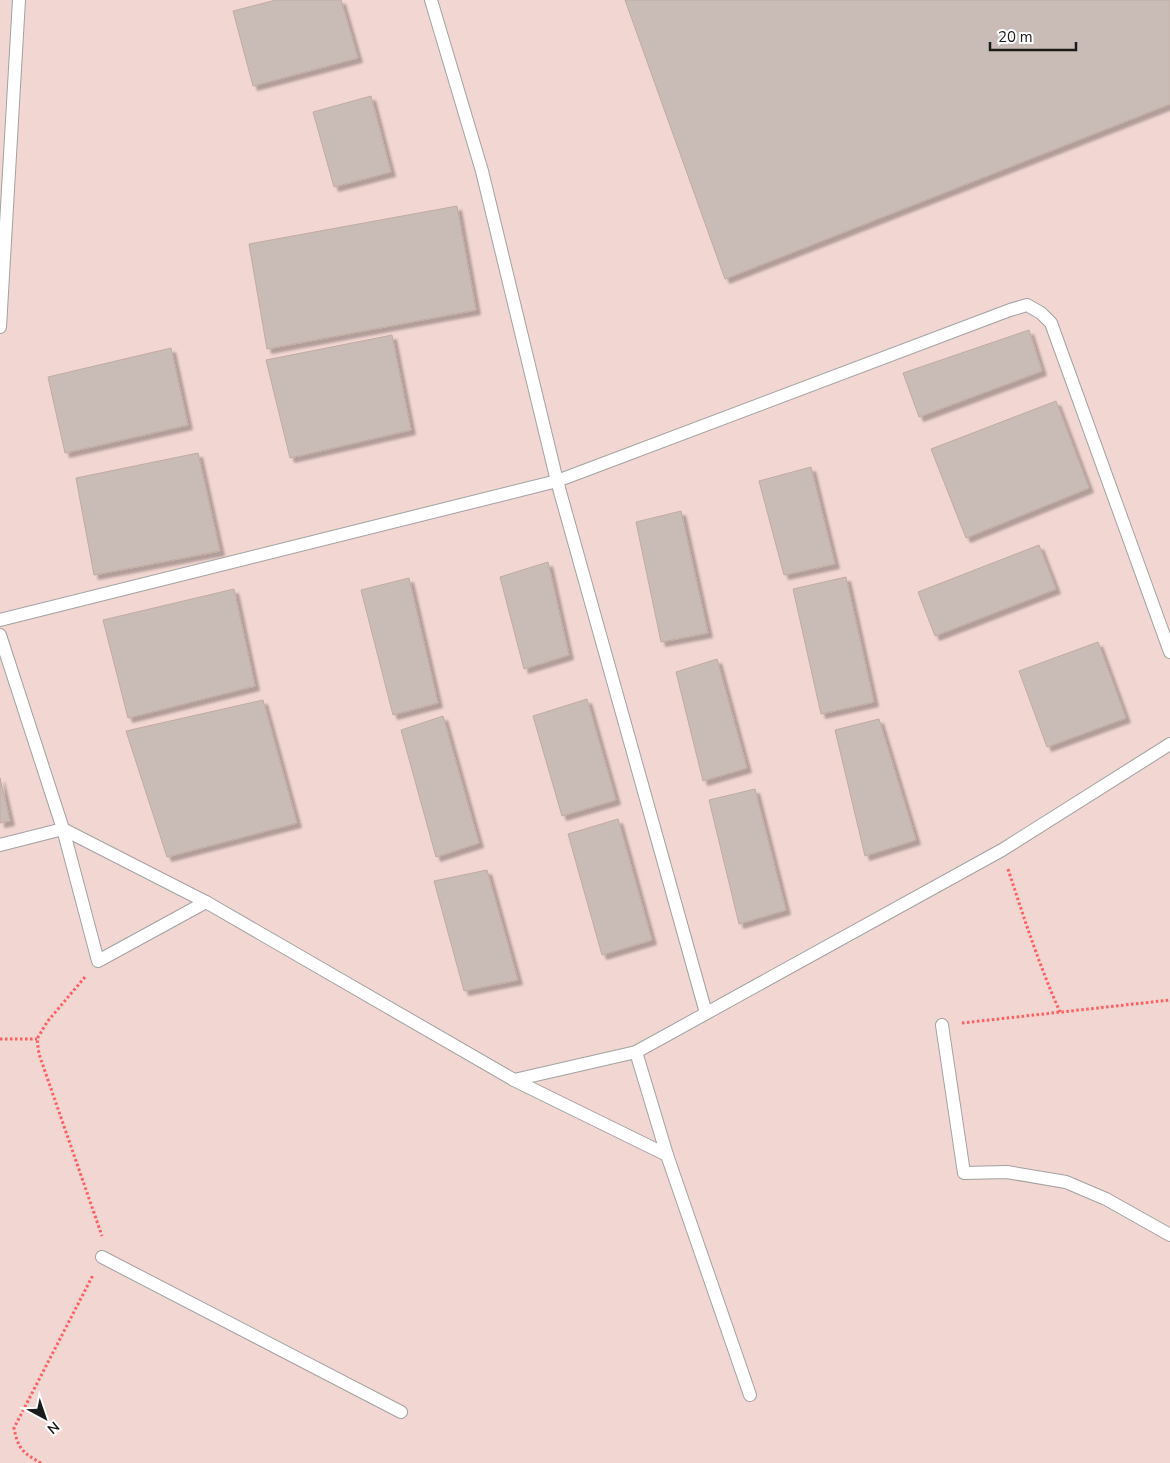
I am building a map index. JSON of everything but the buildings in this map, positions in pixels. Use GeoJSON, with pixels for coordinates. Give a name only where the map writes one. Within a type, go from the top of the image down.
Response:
{"type":"FeatureCollection","features":[{"type":"Feature","properties":{"kind":"lane"},"geometry":{"type":"LineString","coordinates":[[0,327],[19,0]]}},
{"type":"Feature","properties":{"kind":"lane"},"geometry":{"type":"LineString","coordinates":[[431,0],[482,171],[557,482],[706,1013]]}},
{"type":"Feature","properties":{"kind":"lane"},"geometry":{"type":"LineString","coordinates":[[0,620],[557,482],[1026,305],[1041,313],[1051,323],[1170,652]]}},
{"type":"Feature","properties":{"kind":"lane"},"geometry":{"type":"LineString","coordinates":[[0,635],[63,829],[98,961],[206,902]]}},
{"type":"Feature","properties":{"kind":"lane"},"geometry":{"type":"LineString","coordinates":[[514,1080],[636,1052],[1002,850],[1170,744]]}},
{"type":"Feature","properties":{"kind":"lane"},"geometry":{"type":"LineString","coordinates":[[0,845],[63,829],[206,902],[514,1080],[667,1156]]}},
{"type":"Feature","properties":{"kind":"lane"},"geometry":{"type":"LineString","coordinates":[[942,1025],[964,1173],[1007,1172],[1066,1182],[1106,1199],[1170,1235]]}},
{"type":"Feature","properties":{"kind":"lane"},"geometry":{"type":"LineString","coordinates":[[636,1052],[667,1156],[750,1395]]}},
{"type":"Feature","properties":{"kind":"lane"},"geometry":{"type":"LineString","coordinates":[[102,1257],[401,1412]]}},
{"type":"Feature","properties":{"kind":"path"},"geometry":{"type":"LineString","coordinates":[[1002,850],[1026,927],[1060,1012]]}},
{"type":"Feature","properties":{"kind":"path"},"geometry":{"type":"LineString","coordinates":[[41,1463],[24,1453],[16,1440],[14,1428],[102,1257],[103,1237],[39,1054],[37,1039],[47,1022],[98,961]]}},
{"type":"Feature","properties":{"kind":"path"},"geometry":{"type":"LineString","coordinates":[[942,1025],[1170,1000]]}},
{"type":"Feature","properties":{"kind":"path"},"geometry":{"type":"LineString","coordinates":[[0,1039],[37,1039]]}},
{"type":"Feature","properties":{"kind":"shaded area"},"geometry":{"type":"Polygon","coordinates":[[[0,0],[1170,0],[1170,1463],[0,1463],[0,0]]]}}]}
